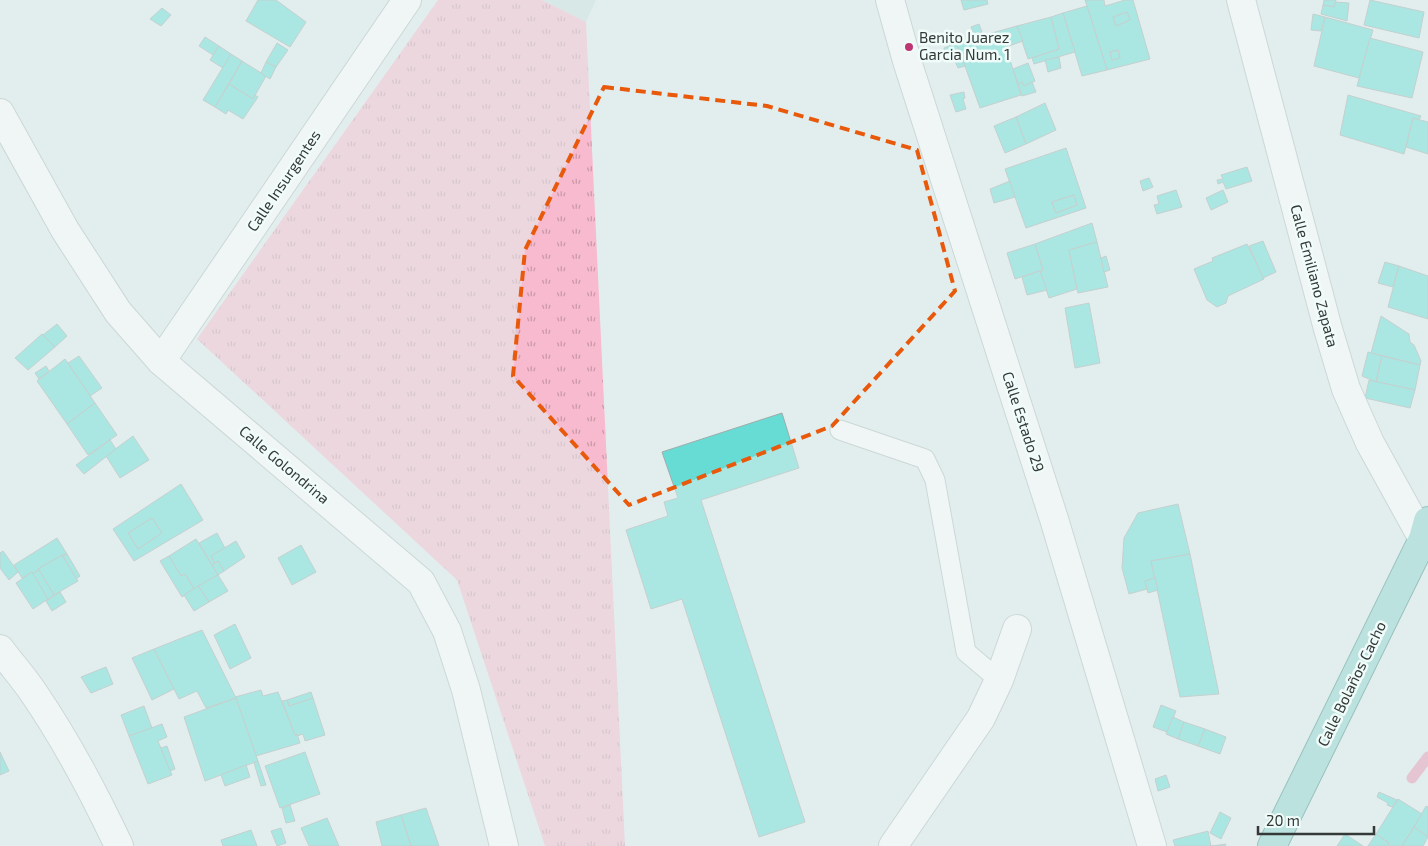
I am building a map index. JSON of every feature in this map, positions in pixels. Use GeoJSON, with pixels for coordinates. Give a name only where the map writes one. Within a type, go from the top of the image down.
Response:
{"type":"FeatureCollection","features":[{"type":"Feature","properties":{"kind":"main road","name":"Calle Bolaños Cacho"},"geometry":{"type":"LineString","coordinates":[[1272,846],[1425,530]]}},
{"type":"Feature","properties":{"kind":"street","name":"Calle Insurgentes"},"geometry":{"type":"LineString","coordinates":[[162,361],[407,0]]}},
{"type":"Feature","properties":{"kind":"street","name":"Calle Estado 29"},"geometry":{"type":"LineString","coordinates":[[890,0],[907,61],[1054,518],[1152,846]]}},
{"type":"Feature","properties":{"kind":"street","name":"Calle Emiliano Zapata"},"geometry":{"type":"LineString","coordinates":[[1241,0],[1328,329],[1346,389],[1370,443],[1425,530]]}},
{"type":"Feature","properties":{"kind":"street","name":"Calle Golondrina"},"geometry":{"type":"LineString","coordinates":[[0,113],[66,230],[113,304],[162,361],[421,582],[448,631],[466,690],[504,846]]}},
{"type":"Feature","properties":{"kind":"street"},"geometry":{"type":"LineString","coordinates":[[893,846],[981,718],[999,680],[1018,628]]}},
{"type":"Feature","properties":{"kind":"street"},"geometry":{"type":"LineString","coordinates":[[0,649],[32,692],[66,744],[119,846]]}},
{"type":"Feature","properties":{"kind":"lane"},"geometry":{"type":"LineString","coordinates":[[840,430],[925,459],[935,480],[966,652],[999,680]]}},
{"type":"Feature","properties":{"kind":"highlighted area"},"geometry":{"type":"Polygon","coordinates":[[[604,87],[767,106],[917,150],[955,291],[832,426],[629,505],[513,376],[525,250],[604,87]]]}},
{"type":"Feature","properties":{"kind":"shaded area"},"geometry":{"type":"Polygon","coordinates":[[[542,0],[596,0],[586,22],[542,0]]]}},
{"type":"Feature","properties":{"kind":"green space"},"geometry":{"type":"Polygon","coordinates":[[[438,0],[542,0],[586,22],[625,846],[545,846],[457,580],[197,339],[438,0]]]}},
{"type":"Feature","properties":{"kind":"building"},"geometry":{"type":"Polygon","coordinates":[[[258,0],[276,0],[306,22],[290,47],[246,21],[258,0]]]}},
{"type":"Feature","properties":{"kind":"building"},"geometry":{"type":"Polygon","coordinates":[[[961,0],[987,0],[988,4],[964,10],[961,0]]]}},
{"type":"Feature","properties":{"kind":"building"},"geometry":{"type":"Polygon","coordinates":[[[1085,0],[1104,0],[1105,6],[1125,0],[1133,0],[1150,59],[1107,70],[1085,0]],[[1127,12],[1113,17],[1116,26],[1130,20],[1127,12]],[[1118,50],[1110,52],[1112,60],[1120,58],[1118,50]]]}},
{"type":"Feature","properties":{"kind":"building"},"geometry":{"type":"Polygon","coordinates":[[[1324,0],[1336,0],[1334,7],[1323,5],[1324,0]]]}},
{"type":"Feature","properties":{"kind":"building"},"geometry":{"type":"Polygon","coordinates":[[[1370,0],[1424,12],[1419,38],[1364,25],[1370,0]]]}},
{"type":"Feature","properties":{"kind":"building"},"geometry":{"type":"Polygon","coordinates":[[[1336,2],[1349,3],[1347,21],[1321,14],[1323,5],[1334,7],[1336,2]]]}},
{"type":"Feature","properties":{"kind":"building"},"geometry":{"type":"Polygon","coordinates":[[[1087,6],[1107,70],[1082,76],[1063,13],[1087,6]]]}},
{"type":"Feature","properties":{"kind":"building"},"geometry":{"type":"Polygon","coordinates":[[[162,8],[171,15],[161,26],[150,19],[162,8]]]}},
{"type":"Feature","properties":{"kind":"building"},"geometry":{"type":"Polygon","coordinates":[[[1127,12],[1130,20],[1116,26],[1113,17],[1127,12]]]}},
{"type":"Feature","properties":{"kind":"building"},"geometry":{"type":"Polygon","coordinates":[[[1063,13],[1075,52],[1034,64],[1032,58],[1059,49],[1051,17],[1063,13]]]}},
{"type":"Feature","properties":{"kind":"building"},"geometry":{"type":"Polygon","coordinates":[[[1313,14],[1325,17],[1321,31],[1311,30],[1313,14]]]}},
{"type":"Feature","properties":{"kind":"building"},"geometry":{"type":"Polygon","coordinates":[[[1051,17],[1059,49],[1028,59],[1017,26],[1051,17]]]}},
{"type":"Feature","properties":{"kind":"building"},"geometry":{"type":"Polygon","coordinates":[[[1325,17],[1373,30],[1359,78],[1314,66],[1325,17]]]}},
{"type":"Feature","properties":{"kind":"building"},"geometry":{"type":"Polygon","coordinates":[[[979,24],[982,32],[974,35],[971,27],[979,24]]]}},
{"type":"Feature","properties":{"kind":"building"},"geometry":{"type":"Polygon","coordinates":[[[1017,26],[1023,41],[1006,47],[1021,95],[980,108],[961,55],[978,49],[974,38],[1017,26]]]}},
{"type":"Feature","properties":{"kind":"building"},"geometry":{"type":"Polygon","coordinates":[[[205,37],[219,46],[213,55],[199,46],[205,37]]]}},
{"type":"Feature","properties":{"kind":"building"},"geometry":{"type":"Polygon","coordinates":[[[974,38],[978,49],[961,55],[956,43],[974,38]]]}},
{"type":"Feature","properties":{"kind":"building"},"geometry":{"type":"Polygon","coordinates":[[[1370,38],[1423,52],[1412,98],[1357,86],[1370,38]]]}},
{"type":"Feature","properties":{"kind":"building"},"geometry":{"type":"Polygon","coordinates":[[[277,43],[288,50],[276,67],[266,62],[277,43]]]}},
{"type":"Feature","properties":{"kind":"building"},"geometry":{"type":"Polygon","coordinates":[[[956,43],[965,66],[958,68],[955,61],[945,53],[944,48],[956,43]]]}},
{"type":"Feature","properties":{"kind":"building"},"geometry":{"type":"Polygon","coordinates":[[[219,46],[231,54],[223,68],[210,60],[219,46]]]}},
{"type":"Feature","properties":{"kind":"building"},"geometry":{"type":"Polygon","coordinates":[[[1118,50],[1120,58],[1112,60],[1110,52],[1118,50]]]}},
{"type":"Feature","properties":{"kind":"building"},"geometry":{"type":"Polygon","coordinates":[[[231,54],[242,61],[215,107],[203,100],[231,54]]]}},
{"type":"Feature","properties":{"kind":"building"},"geometry":{"type":"Polygon","coordinates":[[[1059,57],[1061,68],[1048,72],[1045,60],[1059,57]]]}},
{"type":"Feature","properties":{"kind":"building"},"geometry":{"type":"Polygon","coordinates":[[[242,61],[266,76],[253,99],[229,84],[242,61]]]}},
{"type":"Feature","properties":{"kind":"building"},"geometry":{"type":"Polygon","coordinates":[[[266,62],[276,67],[270,79],[261,73],[266,62]]]}},
{"type":"Feature","properties":{"kind":"building"},"geometry":{"type":"Polygon","coordinates":[[[1028,63],[1035,81],[1024,86],[1022,82],[1018,84],[1013,69],[1028,63]]]}},
{"type":"Feature","properties":{"kind":"building"},"geometry":{"type":"Polygon","coordinates":[[[1022,82],[1024,86],[1032,82],[1036,92],[1022,96],[1018,84],[1022,82]]]}},
{"type":"Feature","properties":{"kind":"building"},"geometry":{"type":"Polygon","coordinates":[[[229,84],[253,99],[255,95],[258,97],[243,119],[228,110],[226,114],[215,107],[229,84]]]}},
{"type":"Feature","properties":{"kind":"building"},"geometry":{"type":"Polygon","coordinates":[[[964,92],[965,98],[963,99],[966,109],[956,112],[950,95],[964,92]]]}},
{"type":"Feature","properties":{"kind":"building"},"geometry":{"type":"Polygon","coordinates":[[[1348,95],[1421,116],[1419,120],[1413,118],[1404,154],[1340,135],[1348,95]]]}},
{"type":"Feature","properties":{"kind":"building"},"geometry":{"type":"Polygon","coordinates":[[[1045,103],[1056,130],[1026,144],[1016,117],[1045,103]]]}},
{"type":"Feature","properties":{"kind":"building"},"geometry":{"type":"Polygon","coordinates":[[[1016,117],[1026,144],[1005,153],[994,126],[1016,117]]]}},
{"type":"Feature","properties":{"kind":"building"},"geometry":{"type":"Polygon","coordinates":[[[1413,118],[1428,122],[1428,154],[1406,147],[1413,118]]]}},
{"type":"Feature","properties":{"kind":"building"},"geometry":{"type":"Polygon","coordinates":[[[1066,148],[1086,208],[1026,228],[1005,169],[1066,148]],[[1074,195],[1052,202],[1056,213],[1077,205],[1074,195]]]}},
{"type":"Feature","properties":{"kind":"building"},"geometry":{"type":"Polygon","coordinates":[[[1247,167],[1252,181],[1226,189],[1223,182],[1218,184],[1217,180],[1223,179],[1221,175],[1247,167]]]}},
{"type":"Feature","properties":{"kind":"building"},"geometry":{"type":"Polygon","coordinates":[[[1149,178],[1153,187],[1143,191],[1140,181],[1149,178]]]}},
{"type":"Feature","properties":{"kind":"building"},"geometry":{"type":"Polygon","coordinates":[[[1010,181],[1015,197],[994,203],[990,189],[1010,181]]]}},
{"type":"Feature","properties":{"kind":"building"},"geometry":{"type":"Polygon","coordinates":[[[1176,190],[1182,207],[1157,214],[1154,205],[1159,204],[1157,196],[1176,190]]]}},
{"type":"Feature","properties":{"kind":"building"},"geometry":{"type":"Polygon","coordinates":[[[1223,190],[1228,202],[1211,210],[1206,198],[1223,190]]]}},
{"type":"Feature","properties":{"kind":"building"},"geometry":{"type":"Polygon","coordinates":[[[1074,195],[1077,205],[1056,213],[1052,202],[1074,195]]]}},
{"type":"Feature","properties":{"kind":"building"},"geometry":{"type":"Polygon","coordinates":[[[1092,223],[1097,242],[1069,250],[1077,289],[1049,298],[1040,271],[1043,270],[1035,244],[1092,223]]]}},
{"type":"Feature","properties":{"kind":"building"},"geometry":{"type":"Polygon","coordinates":[[[1263,241],[1276,272],[1263,278],[1249,246],[1263,241]]]}},
{"type":"Feature","properties":{"kind":"building"},"geometry":{"type":"Polygon","coordinates":[[[1097,242],[1108,287],[1078,293],[1069,250],[1097,242]]]}},
{"type":"Feature","properties":{"kind":"building"},"geometry":{"type":"Polygon","coordinates":[[[1035,244],[1043,270],[1015,279],[1007,253],[1035,244]]]}},
{"type":"Feature","properties":{"kind":"building"},"geometry":{"type":"Polygon","coordinates":[[[1247,244],[1264,279],[1228,296],[1226,303],[1217,307],[1207,300],[1194,269],[1213,261],[1212,258],[1247,244]]]}},
{"type":"Feature","properties":{"kind":"building"},"geometry":{"type":"Polygon","coordinates":[[[1106,256],[1110,270],[1104,272],[1101,258],[1106,256]]]}},
{"type":"Feature","properties":{"kind":"building"},"geometry":{"type":"Polygon","coordinates":[[[1385,262],[1399,266],[1393,287],[1378,283],[1385,262]]]}},
{"type":"Feature","properties":{"kind":"building"},"geometry":{"type":"Polygon","coordinates":[[[1399,266],[1428,276],[1428,319],[1388,307],[1399,266]]]}},
{"type":"Feature","properties":{"kind":"building"},"geometry":{"type":"Polygon","coordinates":[[[1040,271],[1047,290],[1027,295],[1022,277],[1040,271]]]}},
{"type":"Feature","properties":{"kind":"building"},"geometry":{"type":"Polygon","coordinates":[[[1089,303],[1100,363],[1075,368],[1065,308],[1089,303]]]}},
{"type":"Feature","properties":{"kind":"building"},"geometry":{"type":"Polygon","coordinates":[[[1381,316],[1409,334],[1410,342],[1414,345],[1421,361],[1420,365],[1371,353],[1381,316]]]}},
{"type":"Feature","properties":{"kind":"building"},"geometry":{"type":"Polygon","coordinates":[[[57,324],[67,336],[55,347],[43,335],[57,324]]]}},
{"type":"Feature","properties":{"kind":"building"},"geometry":{"type":"Polygon","coordinates":[[[42,334],[55,347],[28,370],[15,358],[42,334]]]}},
{"type":"Feature","properties":{"kind":"building"},"geometry":{"type":"Polygon","coordinates":[[[1368,352],[1382,356],[1376,382],[1362,376],[1368,352]]]}},
{"type":"Feature","properties":{"kind":"building"},"geometry":{"type":"Polygon","coordinates":[[[79,356],[102,388],[90,396],[68,363],[79,356]]]}},
{"type":"Feature","properties":{"kind":"building"},"geometry":{"type":"Polygon","coordinates":[[[1382,356],[1420,365],[1415,390],[1376,382],[1382,356]]]}},
{"type":"Feature","properties":{"kind":"building"},"geometry":{"type":"Polygon","coordinates":[[[65,359],[95,403],[67,424],[37,381],[65,359]]]}},
{"type":"Feature","properties":{"kind":"building"},"geometry":{"type":"Polygon","coordinates":[[[46,366],[49,371],[39,379],[35,373],[46,366]]]}},
{"type":"Feature","properties":{"kind":"building"},"geometry":{"type":"Polygon","coordinates":[[[1369,380],[1415,390],[1410,408],[1365,398],[1369,380]]]}},
{"type":"Feature","properties":{"kind":"building"},"geometry":{"type":"Polygon","coordinates":[[[95,403],[117,435],[88,455],[67,424],[95,403]]]}},
{"type":"Feature","properties":{"kind":"building"},"geometry":{"type":"Polygon","coordinates":[[[782,413],[799,468],[701,500],[805,822],[759,837],[682,599],[651,609],[626,530],[668,516],[664,502],[678,498],[662,452],[782,413]]]}},
{"type":"Feature","properties":{"kind":"building"},"geometry":{"type":"Polygon","coordinates":[[[133,436],[149,460],[120,478],[106,456],[133,436]]]}},
{"type":"Feature","properties":{"kind":"building"},"geometry":{"type":"Polygon","coordinates":[[[110,440],[116,449],[84,474],[76,465],[110,440]]]}},
{"type":"Feature","properties":{"kind":"building"},"geometry":{"type":"Polygon","coordinates":[[[181,484],[203,520],[134,561],[113,529],[181,484]],[[152,518],[128,533],[138,549],[162,533],[152,518]]]}},
{"type":"Feature","properties":{"kind":"building"},"geometry":{"type":"Polygon","coordinates":[[[1178,504],[1190,554],[1151,561],[1155,578],[1145,581],[1147,589],[1129,594],[1122,568],[1124,538],[1138,513],[1178,504]]]}},
{"type":"Feature","properties":{"kind":"building"},"geometry":{"type":"Polygon","coordinates":[[[152,518],[162,533],[138,549],[128,533],[152,518]]]}},
{"type":"Feature","properties":{"kind":"building"},"geometry":{"type":"Polygon","coordinates":[[[217,533],[225,548],[211,556],[215,563],[212,565],[199,543],[217,533]]]}},
{"type":"Feature","properties":{"kind":"building"},"geometry":{"type":"Polygon","coordinates":[[[57,538],[67,554],[22,578],[14,565],[57,538]]]}},
{"type":"Feature","properties":{"kind":"building"},"geometry":{"type":"Polygon","coordinates":[[[196,539],[218,575],[194,589],[185,574],[181,576],[169,556],[196,539]]]}},
{"type":"Feature","properties":{"kind":"building"},"geometry":{"type":"Polygon","coordinates":[[[236,541],[245,557],[224,571],[218,561],[215,563],[211,556],[236,541]]]}},
{"type":"Feature","properties":{"kind":"building"},"geometry":{"type":"Polygon","coordinates":[[[301,545],[316,572],[292,585],[278,558],[301,545]]]}},
{"type":"Feature","properties":{"kind":"building"},"geometry":{"type":"Polygon","coordinates":[[[3,551],[18,572],[9,580],[0,568],[0,553],[3,551]]]}},
{"type":"Feature","properties":{"kind":"building"},"geometry":{"type":"Polygon","coordinates":[[[67,554],[80,576],[76,579],[63,556],[67,554]]]}},
{"type":"Feature","properties":{"kind":"building"},"geometry":{"type":"Polygon","coordinates":[[[1190,554],[1219,694],[1180,697],[1151,561],[1190,554]]]}},
{"type":"Feature","properties":{"kind":"building"},"geometry":{"type":"Polygon","coordinates":[[[62,555],[78,581],[54,595],[38,569],[62,555]]]}},
{"type":"Feature","properties":{"kind":"building"},"geometry":{"type":"Polygon","coordinates":[[[169,556],[181,576],[185,574],[194,589],[182,597],[160,561],[169,556]]]}},
{"type":"Feature","properties":{"kind":"building"},"geometry":{"type":"Polygon","coordinates":[[[218,561],[224,571],[218,575],[212,565],[218,561]]]}},
{"type":"Feature","properties":{"kind":"building"},"geometry":{"type":"Polygon","coordinates":[[[39,570],[54,595],[48,599],[32,574],[39,570]]]}},
{"type":"Feature","properties":{"kind":"building"},"geometry":{"type":"Polygon","coordinates":[[[32,572],[48,599],[33,609],[16,583],[32,572]]]}},
{"type":"Feature","properties":{"kind":"building"},"geometry":{"type":"Polygon","coordinates":[[[218,575],[228,591],[209,602],[198,586],[218,575]]]}},
{"type":"Feature","properties":{"kind":"building"},"geometry":{"type":"Polygon","coordinates":[[[1155,578],[1158,590],[1148,593],[1145,581],[1155,578]]]}},
{"type":"Feature","properties":{"kind":"building"},"geometry":{"type":"Polygon","coordinates":[[[198,586],[209,602],[194,611],[184,595],[198,586]]]}},
{"type":"Feature","properties":{"kind":"building"},"geometry":{"type":"Polygon","coordinates":[[[60,592],[66,602],[52,611],[46,601],[60,592]]]}},
{"type":"Feature","properties":{"kind":"building"},"geometry":{"type":"Polygon","coordinates":[[[235,624],[251,658],[230,669],[214,635],[235,624]]]}},
{"type":"Feature","properties":{"kind":"building"},"geometry":{"type":"Polygon","coordinates":[[[202,630],[236,698],[206,708],[197,691],[179,699],[154,649],[202,630]]]}},
{"type":"Feature","properties":{"kind":"building"},"geometry":{"type":"Polygon","coordinates":[[[154,649],[174,689],[152,700],[132,658],[154,649]]]}},
{"type":"Feature","properties":{"kind":"building"},"geometry":{"type":"Polygon","coordinates":[[[106,667],[113,684],[91,693],[81,677],[106,667]]]}},
{"type":"Feature","properties":{"kind":"building"},"geometry":{"type":"Polygon","coordinates":[[[261,690],[263,696],[278,692],[300,743],[256,756],[235,697],[261,690]]]}},
{"type":"Feature","properties":{"kind":"building"},"geometry":{"type":"Polygon","coordinates":[[[311,692],[313,698],[289,706],[287,700],[311,692]]]}},
{"type":"Feature","properties":{"kind":"building"},"geometry":{"type":"Polygon","coordinates":[[[236,698],[258,761],[205,781],[184,717],[236,698]]]}},
{"type":"Feature","properties":{"kind":"building"},"geometry":{"type":"Polygon","coordinates":[[[313,698],[325,735],[305,741],[303,734],[295,735],[282,701],[287,700],[289,706],[313,698]]]}},
{"type":"Feature","properties":{"kind":"building"},"geometry":{"type":"Polygon","coordinates":[[[1161,705],[1176,711],[1167,732],[1153,727],[1161,705]]]}},
{"type":"Feature","properties":{"kind":"building"},"geometry":{"type":"Polygon","coordinates":[[[144,706],[152,728],[129,736],[121,715],[144,706]]]}},
{"type":"Feature","properties":{"kind":"building"},"geometry":{"type":"Polygon","coordinates":[[[1173,717],[1184,722],[1178,739],[1166,734],[1173,717]]]}},
{"type":"Feature","properties":{"kind":"building"},"geometry":{"type":"Polygon","coordinates":[[[1184,722],[1205,729],[1198,746],[1178,739],[1184,722]]]}},
{"type":"Feature","properties":{"kind":"building"},"geometry":{"type":"Polygon","coordinates":[[[162,724],[167,737],[158,741],[172,775],[148,784],[129,736],[162,724]]]}},
{"type":"Feature","properties":{"kind":"building"},"geometry":{"type":"Polygon","coordinates":[[[1205,729],[1226,737],[1220,754],[1198,746],[1205,729]]]}},
{"type":"Feature","properties":{"kind":"building"},"geometry":{"type":"Polygon","coordinates":[[[167,746],[175,769],[170,771],[161,748],[167,746]]]}},
{"type":"Feature","properties":{"kind":"building"},"geometry":{"type":"Polygon","coordinates":[[[0,752],[9,771],[0,775],[0,752]]]}},
{"type":"Feature","properties":{"kind":"building"},"geometry":{"type":"Polygon","coordinates":[[[305,752],[320,794],[280,808],[265,766],[305,752]]]}},
{"type":"Feature","properties":{"kind":"building"},"geometry":{"type":"Polygon","coordinates":[[[258,761],[266,785],[261,786],[254,763],[258,761]]]}},
{"type":"Feature","properties":{"kind":"building"},"geometry":{"type":"Polygon","coordinates":[[[246,765],[250,777],[225,786],[221,775],[246,765]]]}},
{"type":"Feature","properties":{"kind":"building"},"geometry":{"type":"Polygon","coordinates":[[[1166,775],[1170,787],[1158,791],[1155,779],[1166,775]]]}},
{"type":"Feature","properties":{"kind":"building"},"geometry":{"type":"Polygon","coordinates":[[[1379,792],[1397,800],[1392,807],[1377,797],[1379,792]]]}},
{"type":"Feature","properties":{"kind":"building"},"geometry":{"type":"Polygon","coordinates":[[[1398,799],[1422,814],[1402,846],[1387,846],[1389,843],[1376,834],[1398,799]]]}},
{"type":"Feature","properties":{"kind":"building"},"geometry":{"type":"Polygon","coordinates":[[[290,805],[295,821],[286,823],[282,808],[290,805]]]}},
{"type":"Feature","properties":{"kind":"building"},"geometry":{"type":"Polygon","coordinates":[[[1426,806],[1428,807],[1428,837],[1414,827],[1426,806]]]}},
{"type":"Feature","properties":{"kind":"building"},"geometry":{"type":"Polygon","coordinates":[[[426,808],[439,846],[411,846],[401,815],[426,808]]]}},
{"type":"Feature","properties":{"kind":"building"},"geometry":{"type":"Polygon","coordinates":[[[1220,812],[1231,818],[1221,839],[1210,833],[1220,812]]]}},
{"type":"Feature","properties":{"kind":"building"},"geometry":{"type":"Polygon","coordinates":[[[401,815],[411,846],[382,846],[376,822],[401,815]]]}},
{"type":"Feature","properties":{"kind":"building"},"geometry":{"type":"Polygon","coordinates":[[[327,818],[339,846],[309,846],[301,828],[327,818]]]}},
{"type":"Feature","properties":{"kind":"building"},"geometry":{"type":"Polygon","coordinates":[[[1414,827],[1428,837],[1423,846],[1402,846],[1414,827]]]}},
{"type":"Feature","properties":{"kind":"building"},"geometry":{"type":"Polygon","coordinates":[[[281,828],[286,843],[277,846],[271,831],[281,828]]]}},
{"type":"Feature","properties":{"kind":"building"},"geometry":{"type":"Polygon","coordinates":[[[251,830],[257,846],[223,846],[221,840],[251,830]]]}},
{"type":"Feature","properties":{"kind":"building"},"geometry":{"type":"Polygon","coordinates":[[[1208,831],[1211,846],[1175,846],[1173,840],[1208,831]]]}},
{"type":"Feature","properties":{"kind":"building"},"geometry":{"type":"Polygon","coordinates":[[[1345,834],[1363,846],[1337,846],[1345,834]]]}},
{"type":"Feature","properties":{"kind":"building"},"geometry":{"type":"Polygon","coordinates":[[[1376,834],[1389,843],[1387,846],[1368,846],[1376,834]]]}},
{"type":"Feature","properties":{"kind":"waterway"},"geometry":{"type":"LineString","coordinates":[[1412,778],[1428,757]]}},
{"type":"Feature","properties":{"kind":"place","name":"Benito Juarez Garcia Num. 1"},"geometry":{"type":"Point","coordinates":[909,47]}}]}
